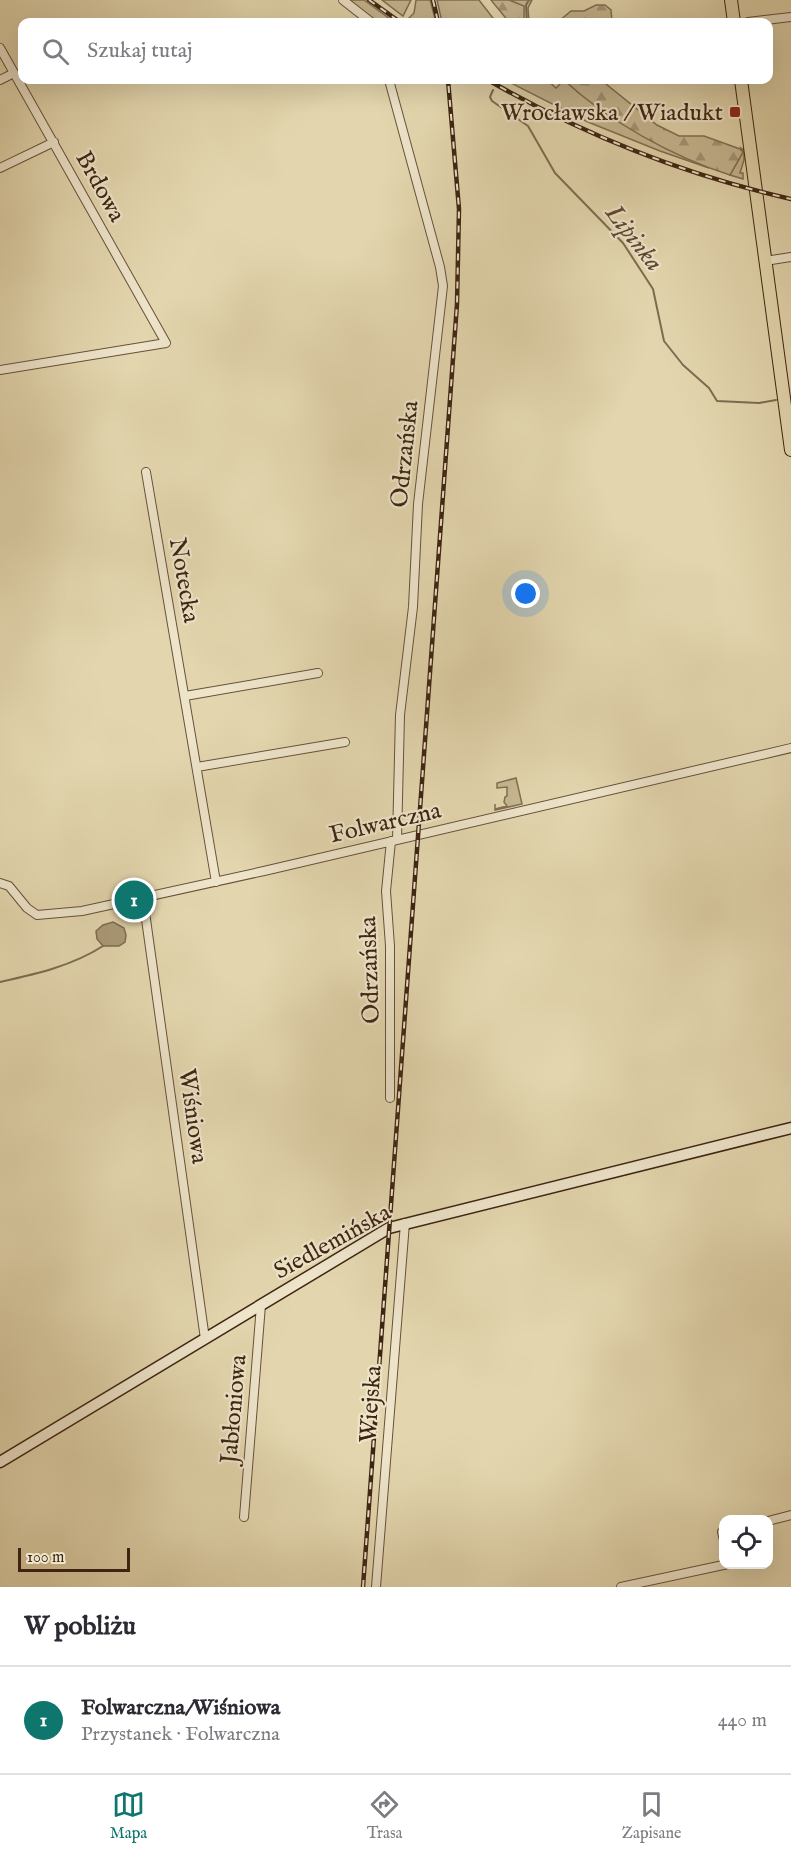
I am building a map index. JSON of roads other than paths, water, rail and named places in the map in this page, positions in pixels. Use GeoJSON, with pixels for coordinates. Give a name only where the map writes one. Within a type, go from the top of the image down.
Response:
{"type":"FeatureCollection","features":[{"type":"Feature","properties":{"kind":"main road"},"geometry":{"type":"LineString","coordinates":[[731,0],[733,18]]}},
{"type":"Feature","properties":{"kind":"main road"},"geometry":{"type":"LineString","coordinates":[[742,84],[791,450]]}},
{"type":"Feature","properties":{"kind":"street"},"geometry":{"type":"LineString","coordinates":[[343,0],[367,18]]}},
{"type":"Feature","properties":{"kind":"street"},"geometry":{"type":"LineString","coordinates":[[773,19],[791,17]]}},
{"type":"Feature","properties":{"kind":"street","name":"Brdowa"},"geometry":{"type":"LineString","coordinates":[[0,48],[18,80]]}},
{"type":"Feature","properties":{"kind":"street"},"geometry":{"type":"LineString","coordinates":[[0,80],[14,73]]}},
{"type":"Feature","properties":{"kind":"street","name":"Brdowa"},"geometry":{"type":"LineString","coordinates":[[0,370],[166,343],[20,84]]}},
{"type":"Feature","properties":{"kind":"street","name":"Odrzańska"},"geometry":{"type":"LineString","coordinates":[[389,84],[440,267],[443,286],[436,330],[418,504],[413,607],[400,715],[394,841],[386,891],[390,946],[390,1098]]}},
{"type":"Feature","properties":{"kind":"street"},"geometry":{"type":"LineString","coordinates":[[0,168],[54,142]]}},
{"type":"Feature","properties":{"kind":"street"},"geometry":{"type":"LineString","coordinates":[[765,261],[791,257]]}},
{"type":"Feature","properties":{"kind":"street","name":"Notecka"},"geometry":{"type":"LineString","coordinates":[[146,472],[216,882]]}},
{"type":"Feature","properties":{"kind":"street"},"geometry":{"type":"LineString","coordinates":[[185,696],[318,673]]}},
{"type":"Feature","properties":{"kind":"street"},"geometry":{"type":"LineString","coordinates":[[197,766],[345,742]]}},
{"type":"Feature","properties":{"kind":"street","name":"Folwarczna"},"geometry":{"type":"LineString","coordinates":[[0,883],[9,886],[27,908],[37,915],[82,911],[791,748]]}},
{"type":"Feature","properties":{"kind":"street","name":"Wiśniowa"},"geometry":{"type":"LineString","coordinates":[[142,898],[205,1340]]}},
{"type":"Feature","properties":{"kind":"street","name":"Siedlemińska"},"geometry":{"type":"LineString","coordinates":[[0,1462],[382,1231],[405,1223],[791,1128]]}},
{"type":"Feature","properties":{"kind":"street","name":"Wiejska"},"geometry":{"type":"LineString","coordinates":[[376,1587],[405,1223]]}},
{"type":"Feature","properties":{"kind":"street","name":"Jabłoniowa"},"geometry":{"type":"LineString","coordinates":[[244,1517],[261,1305]]}},
{"type":"Feature","properties":{"kind":"street"},"geometry":{"type":"LineString","coordinates":[[773,1520],[791,1515]]}},
{"type":"Feature","properties":{"kind":"street"},"geometry":{"type":"LineString","coordinates":[[621,1587],[719,1566]]}},
{"type":"Feature","properties":{"kind":"waterway","name":"Lipinka"},"geometry":{"type":"LineString","coordinates":[[527,18],[526,5],[529,0]]}},
{"type":"Feature","properties":{"kind":"waterway","name":"Lipinka"},"geometry":{"type":"LineString","coordinates":[[493,90],[490,97],[492,101],[528,126],[555,173],[623,243],[653,289],[664,341],[683,365],[709,388],[717,401],[759,403],[776,400]]}},
{"type":"Feature","properties":{"kind":"waterway"},"geometry":{"type":"LineString","coordinates":[[0,982],[66,964],[103,946]]}},
{"type":"Feature","properties":{"kind":"railway"},"geometry":{"type":"LineString","coordinates":[[369,0],[394,18]]}},
{"type":"Feature","properties":{"kind":"railway"},"geometry":{"type":"LineString","coordinates":[[433,0],[437,18]]}},
{"type":"Feature","properties":{"kind":"railway"},"geometry":{"type":"LineString","coordinates":[[363,1587],[457,304],[459,209],[448,84]]}},
{"type":"Feature","properties":{"kind":"railway"},"geometry":{"type":"LineString","coordinates":[[495,84],[560,118],[635,151],[712,178],[791,199]]}},
{"type":"Feature","properties":{"kind":"place","name":"Wrocławska / Wiadukt"},"geometry":{"type":"Point","coordinates":[735,112]}},
{"type":"Feature","properties":{"kind":"place","name":"Folwarczna/Wiśniowa"},"geometry":{"type":"Point","coordinates":[134,900]}}]}
